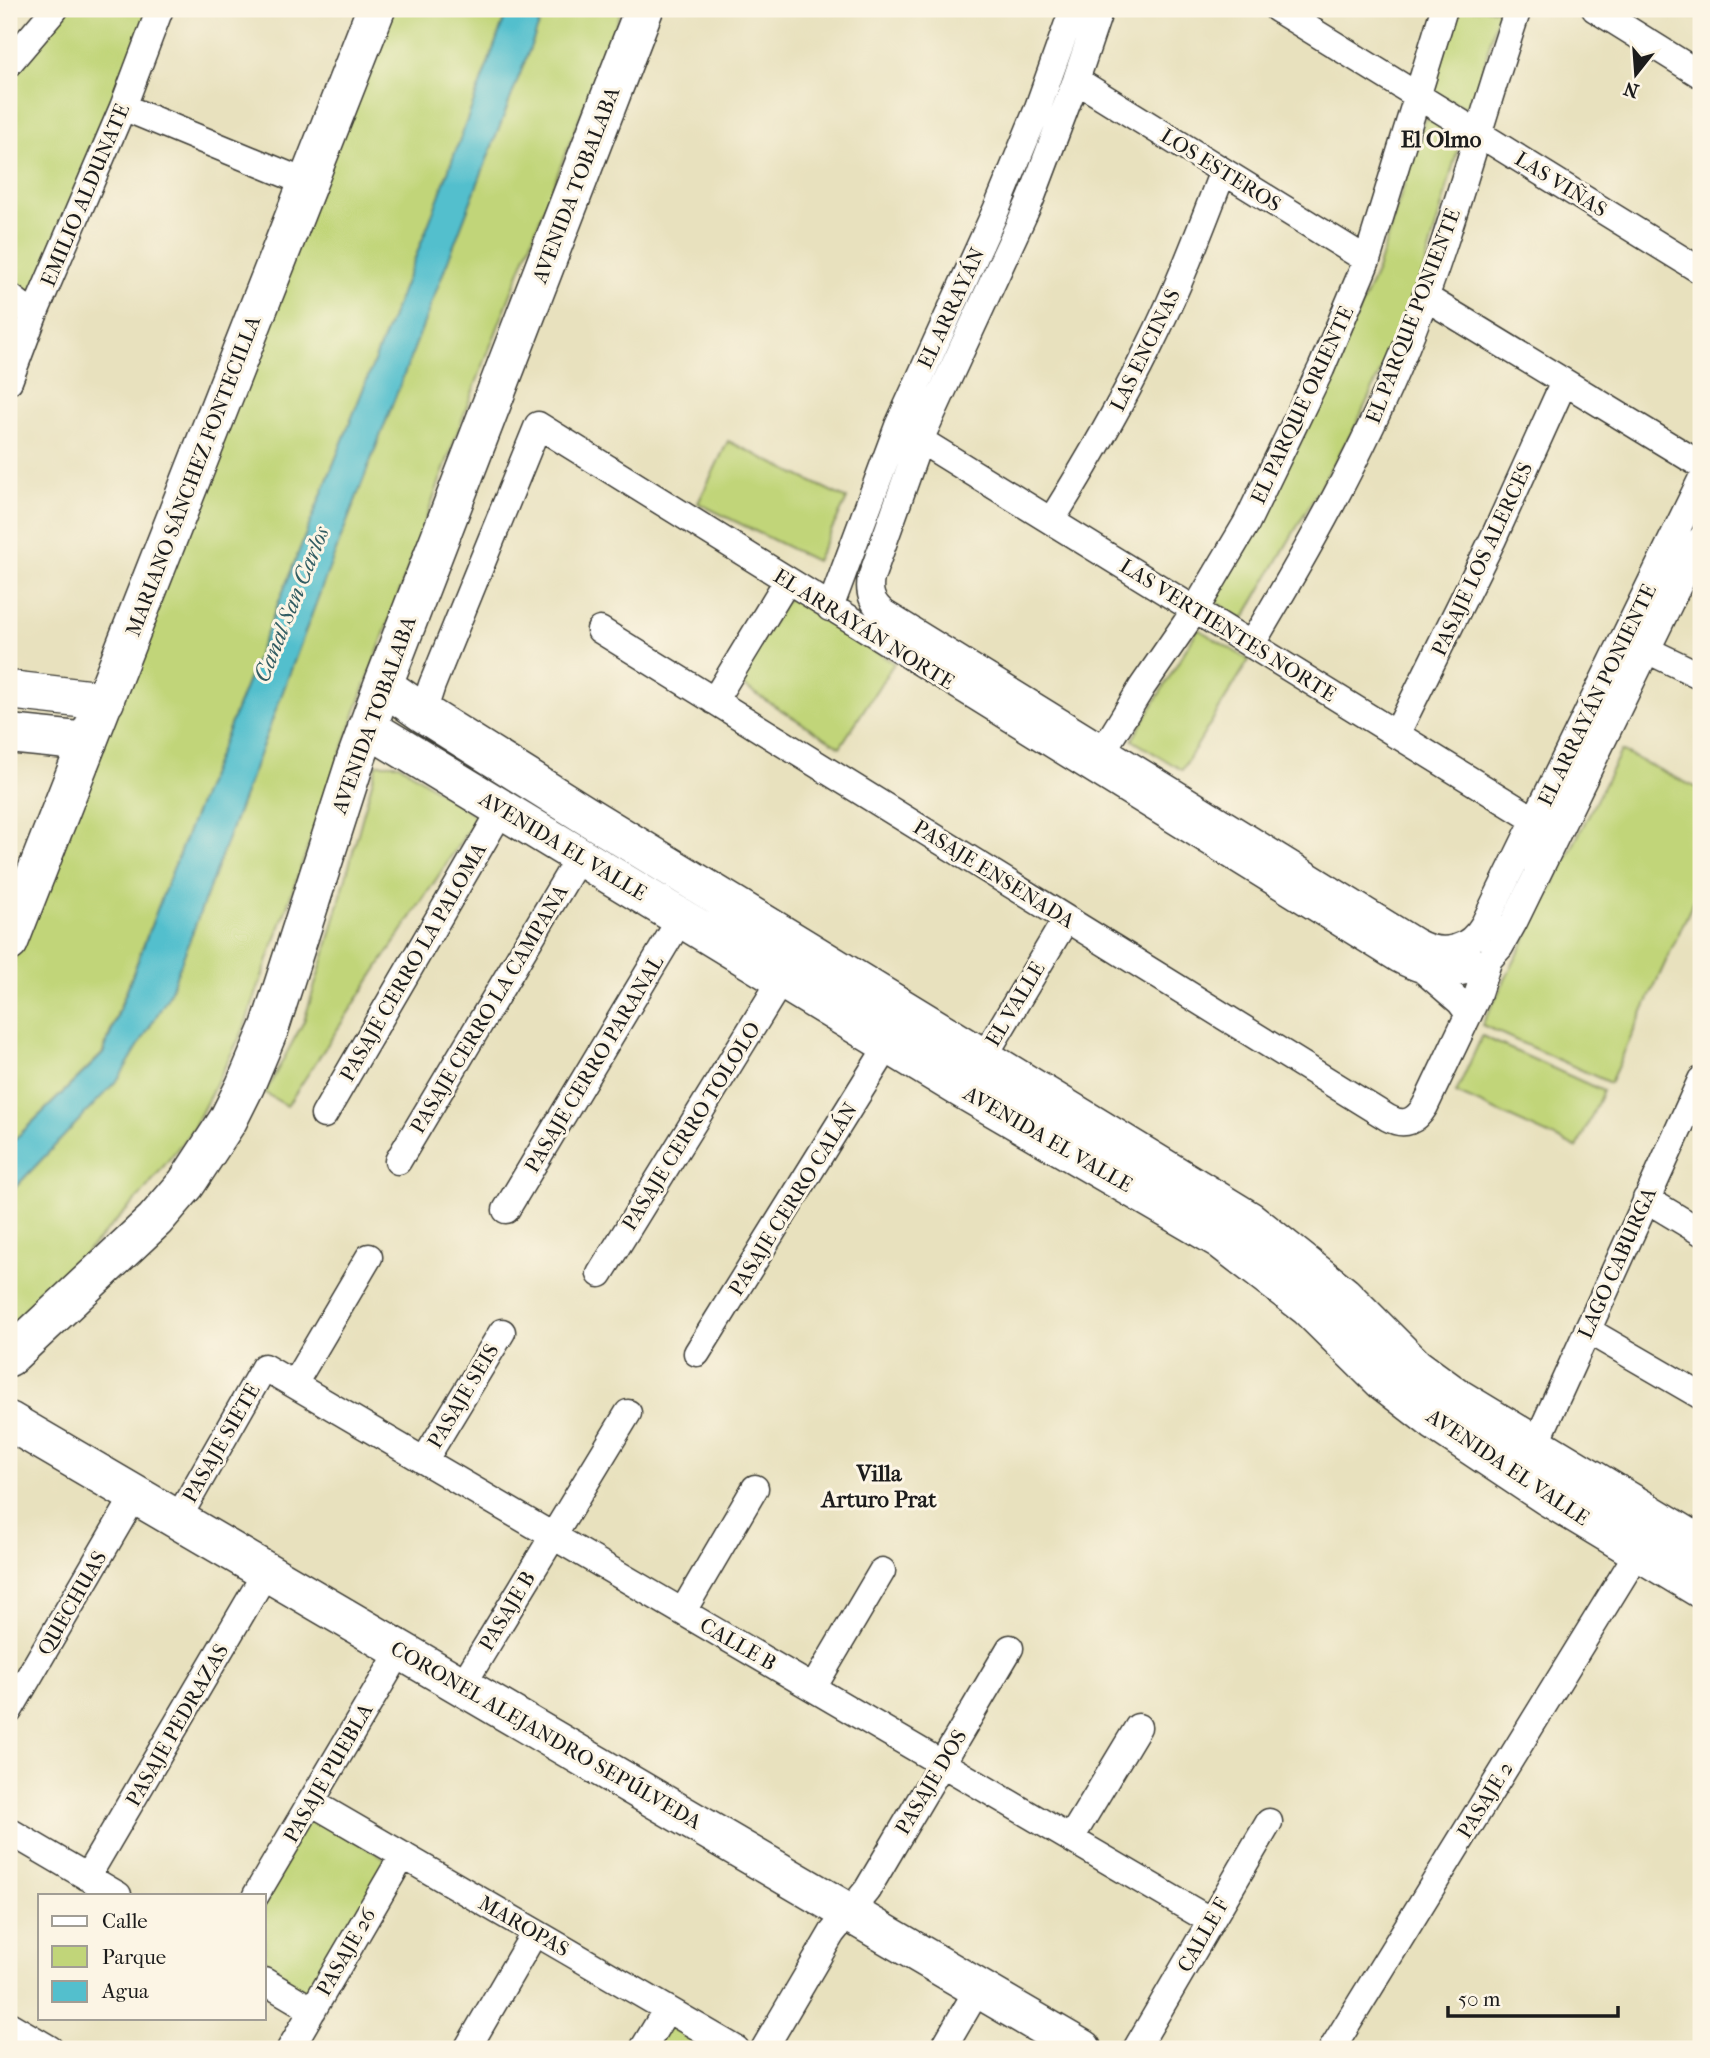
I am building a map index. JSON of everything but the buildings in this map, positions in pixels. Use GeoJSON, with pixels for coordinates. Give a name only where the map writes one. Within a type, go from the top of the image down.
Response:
{"type":"FeatureCollection","features":[{"type":"Feature","properties":{"kind":"street"},"geometry":{"type":"LineString","coordinates":[[9,63],[55,9]]}},
{"type":"Feature","properties":{"kind":"street","name":"EMILIO ALDUNATE"},"geometry":{"type":"LineString","coordinates":[[9,381],[34,315],[123,107],[160,9]]}},
{"type":"Feature","properties":{"kind":"street","name":"MARIANO SÁNCHEZ FONTECILLA"},"geometry":{"type":"LineString","coordinates":[[9,942],[376,9]]}},
{"type":"Feature","properties":{"kind":"street","name":"AVENIDA TOBALABA"},"geometry":{"type":"LineString","coordinates":[[9,1357],[155,1220],[186,1184],[228,1120],[250,1076],[270,1027],[367,727],[644,9]]}},
{"type":"Feature","properties":{"kind":"street","name":"EL ARRAYÁN"},"geometry":{"type":"LineString","coordinates":[[830,608],[898,426],[975,260],[1036,113],[1073,9]]}},
{"type":"Feature","properties":{"kind":"street","name":"EL ARRAYÁN"},"geometry":{"type":"LineString","coordinates":[[872,599],[871,578],[920,440],[1014,240],[1076,80],[1100,9]]}},
{"type":"Feature","properties":{"kind":"street","name":"LAS VIÑAS"},"geometry":{"type":"LineString","coordinates":[[1277,9],[1701,271]]}},
{"type":"Feature","properties":{"kind":"street","name":"EL PARQUE ORIENTE"},"geometry":{"type":"LineString","coordinates":[[1098,759],[1142,687],[1195,610],[1246,524],[1321,369],[1367,261],[1444,9]]}},
{"type":"Feature","properties":{"kind":"street","name":"EL PARQUE PONIENTE"},"geometry":{"type":"LineString","coordinates":[[1251,645],[1354,462],[1395,372],[1425,297],[1459,199],[1518,9]]}},
{"type":"Feature","properties":{"kind":"street"},"geometry":{"type":"LineString","coordinates":[[1595,9],[1701,75]]}},
{"type":"Feature","properties":{"kind":"street","name":"LOS ESTEROS"},"geometry":{"type":"LineString","coordinates":[[1076,80],[1367,261]]}},
{"type":"Feature","properties":{"kind":"street"},"geometry":{"type":"LineString","coordinates":[[123,107],[307,183]]}},
{"type":"Feature","properties":{"kind":"street","name":"LAS ENCINAS"},"geometry":{"type":"LineString","coordinates":[[1051,521],[1112,418],[1149,347],[1176,289],[1223,172]]}},
{"type":"Feature","properties":{"kind":"street"},"geometry":{"type":"LineString","coordinates":[[9,296],[34,315]]}},
{"type":"Feature","properties":{"kind":"street"},"geometry":{"type":"LineString","coordinates":[[1425,297],[1701,465]]}},
{"type":"Feature","properties":{"kind":"street","name":"PASAJE LOS ALERCES"},"geometry":{"type":"LineString","coordinates":[[1396,735],[1493,539],[1564,382]]}},
{"type":"Feature","properties":{"kind":"street","name":"AVENIDA TOBALABA"},"geometry":{"type":"LineString","coordinates":[[423,713],[538,425]]}},
{"type":"Feature","properties":{"kind":"street","name":"EL ARRAYÁN NORTE"},"geometry":{"type":"LineString","coordinates":[[538,425],[830,608],[1098,759],[1198,821],[1425,947],[1435,950],[1455,949]]}},
{"type":"Feature","properties":{"kind":"street","name":"LAS VERTIENTES NORTE"},"geometry":{"type":"LineString","coordinates":[[920,440],[1535,820]]}},
{"type":"Feature","properties":{"kind":"street","name":"EL ARRAYÁN PONIENTE"},"geometry":{"type":"LineString","coordinates":[[1388,1118],[1401,1123],[1413,1120],[1425,1106],[1483,983],[1489,959],[1500,947],[1502,916],[1535,820],[1701,480]]}},
{"type":"Feature","properties":{"kind":"street","name":"EL ARRAYÁN PONIENTE"},"geometry":{"type":"LineString","coordinates":[[1455,949],[1473,940],[1479,932],[1502,916],[1647,650],[1701,539]]}},
{"type":"Feature","properties":{"kind":"street"},"geometry":{"type":"LineString","coordinates":[[715,701],[787,581]]}},
{"type":"Feature","properties":{"kind":"street","name":"EL ARRAYÁN NORTE"},"geometry":{"type":"LineString","coordinates":[[872,599],[884,613],[1098,759]]}},
{"type":"Feature","properties":{"kind":"street","name":"PASAJE ENSENADA"},"geometry":{"type":"LineString","coordinates":[[600,631],[1388,1118]]}},
{"type":"Feature","properties":{"kind":"street"},"geometry":{"type":"LineString","coordinates":[[1647,650],[1701,676]]}},
{"type":"Feature","properties":{"kind":"street","name":"AVENIDA EL VALLE"},"geometry":{"type":"LineString","coordinates":[[383,685],[584,814],[1250,1221],[1343,1295],[1415,1367],[1548,1468],[1639,1552],[1688,1581]]}},
{"type":"Feature","properties":{"kind":"street"},"geometry":{"type":"LineString","coordinates":[[9,690],[105,701]]}},
{"type":"Feature","properties":{"kind":"street","name":"AVENIDA EL VALLE"},"geometry":{"type":"LineString","coordinates":[[367,727],[964,1090],[1220,1239],[1308,1307],[1383,1381],[1436,1422],[1548,1468],[1700,1541]]}},
{"type":"Feature","properties":{"kind":"street"},"geometry":{"type":"LineString","coordinates":[[9,734],[88,742]]}},
{"type":"Feature","properties":{"kind":"street"},"geometry":{"type":"LineString","coordinates":[[535,830],[544,814],[551,810],[568,807],[584,814]]}},
{"type":"Feature","properties":{"kind":"street","name":"PASAJE CERRO LA PALOMA"},"geometry":{"type":"LineString","coordinates":[[324,1115],[502,809]]}},
{"type":"Feature","properties":{"kind":"street","name":"EL ARRAYÁN NORTE"},"geometry":{"type":"LineString","coordinates":[[1198,821],[1398,960],[1423,971],[1454,974],[1479,967],[1489,959]]}},
{"type":"Feature","properties":{"kind":"street","name":"PASAJE CERRO LA CAMPANA"},"geometry":{"type":"LineString","coordinates":[[398,1161],[579,857]]}},
{"type":"Feature","properties":{"kind":"street","name":"PASAJE CERRO PARANAL"},"geometry":{"type":"LineString","coordinates":[[506,1210],[681,918]]}},
{"type":"Feature","properties":{"kind":"street","name":"EL VALLE"},"geometry":{"type":"LineString","coordinates":[[964,1090],[1066,919]]}},
{"type":"Feature","properties":{"kind":"street","name":"EL ARRAYÁN NORTE"},"geometry":{"type":"LineString","coordinates":[[1423,971],[1460,1002],[1469,1014]]}},
{"type":"Feature","properties":{"kind":"street","name":"PASAJE CERRO TOLOLO"},"geometry":{"type":"LineString","coordinates":[[600,1274],[782,979]]}},
{"type":"Feature","properties":{"kind":"street","name":"PASAJE CERRO CALÁN"},"geometry":{"type":"LineString","coordinates":[[697,1353],[889,1044]]}},
{"type":"Feature","properties":{"kind":"street","name":"LAGO CABURGA"},"geometry":{"type":"LineString","coordinates":[[1548,1468],[1587,1330],[1701,1080]]}},
{"type":"Feature","properties":{"kind":"street"},"geometry":{"type":"LineString","coordinates":[[1646,1199],[1701,1232]]}},
{"type":"Feature","properties":{"kind":"street","name":"PASAJE SIETE"},"geometry":{"type":"LineString","coordinates":[[294,1384],[369,1256]]}},
{"type":"Feature","properties":{"kind":"street"},"geometry":{"type":"LineString","coordinates":[[1587,1330],[1701,1396]]}},
{"type":"Feature","properties":{"kind":"street","name":"PASAJE SEIS"},"geometry":{"type":"LineString","coordinates":[[424,1461],[502,1332]]}},
{"type":"Feature","properties":{"kind":"street","name":"PASAJE SIETE"},"geometry":{"type":"LineString","coordinates":[[177,1520],[264,1367]]}},
{"type":"Feature","properties":{"kind":"street","name":"CALLE B"},"geometry":{"type":"LineString","coordinates":[[264,1367],[1211,1921]]}},
{"type":"Feature","properties":{"kind":"street","name":"PASAJE B"},"geometry":{"type":"LineString","coordinates":[[462,1686],[628,1413]]}},
{"type":"Feature","properties":{"kind":"street","name":"CORONEL ALEJANDRO SEPÚLVEDA"},"geometry":{"type":"LineString","coordinates":[[9,1421],[1082,2049]]}},
{"type":"Feature","properties":{"kind":"street"},"geometry":{"type":"LineString","coordinates":[[683,1611],[755,1488]]}},
{"type":"Feature","properties":{"kind":"street","name":"QUECHUAS"},"geometry":{"type":"LineString","coordinates":[[9,1711],[135,1495]]}},
{"type":"Feature","properties":{"kind":"street"},"geometry":{"type":"LineString","coordinates":[[1688,1581],[1700,1541]]}},
{"type":"Feature","properties":{"kind":"street","name":"PASAJE 2"},"geometry":{"type":"LineString","coordinates":[[1332,2049],[1639,1552]]}},
{"type":"Feature","properties":{"kind":"street"},"geometry":{"type":"LineString","coordinates":[[813,1688],[882,1571]]}},
{"type":"Feature","properties":{"kind":"street","name":"PASAJE PEDRAZAS"},"geometry":{"type":"LineString","coordinates":[[88,1877],[266,1572]]}},
{"type":"Feature","properties":{"kind":"street","name":"PASAJE DOS"},"geometry":{"type":"LineString","coordinates":[[764,2049],[832,1933],[867,1890],[1010,1648]]}},
{"type":"Feature","properties":{"kind":"street","name":"PASAJE PUEBLA"},"geometry":{"type":"LineString","coordinates":[[257,1894],[400,1651]]}},
{"type":"Feature","properties":{"kind":"street"},"geometry":{"type":"LineString","coordinates":[[1071,1838],[1138,1727]]}},
{"type":"Feature","properties":{"kind":"street","name":"MAROPAS"},"geometry":{"type":"LineString","coordinates":[[311,1802],[736,2049]]}},
{"type":"Feature","properties":{"kind":"street","name":"CALLE F"},"geometry":{"type":"LineString","coordinates":[[1136,2049],[1269,1822]]}},
{"type":"Feature","properties":{"kind":"street"},"geometry":{"type":"LineString","coordinates":[[9,1831],[116,1894]]}},
{"type":"Feature","properties":{"kind":"street","name":"PASAJE 26"},"geometry":{"type":"LineString","coordinates":[[290,2049],[403,1855]]}},
{"type":"Feature","properties":{"kind":"street"},"geometry":{"type":"LineString","coordinates":[[467,2049],[535,1932]]}},
{"type":"Feature","properties":{"kind":"street"},"geometry":{"type":"LineString","coordinates":[[266,1982],[313,2010]]}},
{"type":"Feature","properties":{"kind":"street"},"geometry":{"type":"LineString","coordinates":[[943,2049],[978,1989]]}},
{"type":"Feature","properties":{"kind":"street"},"geometry":{"type":"LineString","coordinates":[[643,2049],[667,2009]]}},
{"type":"Feature","properties":{"kind":"street"},"geometry":{"type":"LineString","coordinates":[[9,2025],[50,2049]]}},
{"type":"Feature","properties":{"kind":"green space"},"geometry":{"type":"Polygon","coordinates":[[[55,9],[160,9],[34,315],[9,296],[9,63],[55,9]]]}},
{"type":"Feature","properties":{"kind":"green space"},"geometry":{"type":"Polygon","coordinates":[[[393,9],[508,9],[431,218],[102,1054],[9,1145],[9,974],[52,848],[393,9]]]}},
{"type":"Feature","properties":{"kind":"green space"},"geometry":{"type":"Polygon","coordinates":[[[545,9],[622,9],[466,409],[243,1031],[193,1129],[140,1196],[9,1329],[9,1194],[119,1078],[169,995],[325,579],[545,9]]]}},
{"type":"Feature","properties":{"kind":"green space"},"geometry":{"type":"Polygon","coordinates":[[[1459,9],[1499,9],[1472,111],[1430,90],[1459,9]]]}},
{"type":"Feature","properties":{"kind":"green space"},"geometry":{"type":"Polygon","coordinates":[[[1425,118],[1462,134],[1418,291],[1356,425],[1243,620],[1214,601],[1305,433],[1377,270],[1425,118]]]}},
{"type":"Feature","properties":{"kind":"green space"},"geometry":{"type":"Polygon","coordinates":[[[728,441],[847,499],[816,561],[698,503],[728,441]]]}},
{"type":"Feature","properties":{"kind":"green space"},"geometry":{"type":"Polygon","coordinates":[[[789,597],[894,663],[840,747],[735,681],[789,597]]]}},
{"type":"Feature","properties":{"kind":"green space"},"geometry":{"type":"Polygon","coordinates":[[[1198,629],[1249,660],[1182,770],[1132,740],[1198,629]]]}},
{"type":"Feature","properties":{"kind":"green space"},"geometry":{"type":"Polygon","coordinates":[[[1621,751],[1701,790],[1701,885],[1610,1083],[1482,1025],[1621,751]]]}},
{"type":"Feature","properties":{"kind":"green space"},"geometry":{"type":"Polygon","coordinates":[[[377,764],[399,764],[477,817],[287,1106],[265,1093],[304,1021],[377,764]]]}},
{"type":"Feature","properties":{"kind":"green space"},"geometry":{"type":"Polygon","coordinates":[[[1482,1036],[1603,1091],[1577,1148],[1456,1093],[1482,1036]]]}},
{"type":"Feature","properties":{"kind":"green space"},"geometry":{"type":"Polygon","coordinates":[[[309,1814],[393,1863],[314,1998],[266,1971],[265,1894],[309,1814]]]}},
{"type":"Feature","properties":{"kind":"green space"},"geometry":{"type":"Polygon","coordinates":[[[666,2024],[712,2049],[650,2049],[666,2024]]]}},
{"type":"Feature","properties":{"kind":"water","name":"Canal San Carlos"},"geometry":{"type":"Polygon","coordinates":[[[508,9],[545,9],[325,579],[169,995],[119,1078],[9,1194],[9,1145],[103,1054],[160,902],[431,218],[508,9]]]}},
{"type":"Feature","properties":{"kind":"district","name":"El Olmo"},"geometry":{"type":"Point","coordinates":[1441,139]}},
{"type":"Feature","properties":{"kind":"district","name":"Villa Arturo Prat"},"geometry":{"type":"Point","coordinates":[879,1486]}}]}
